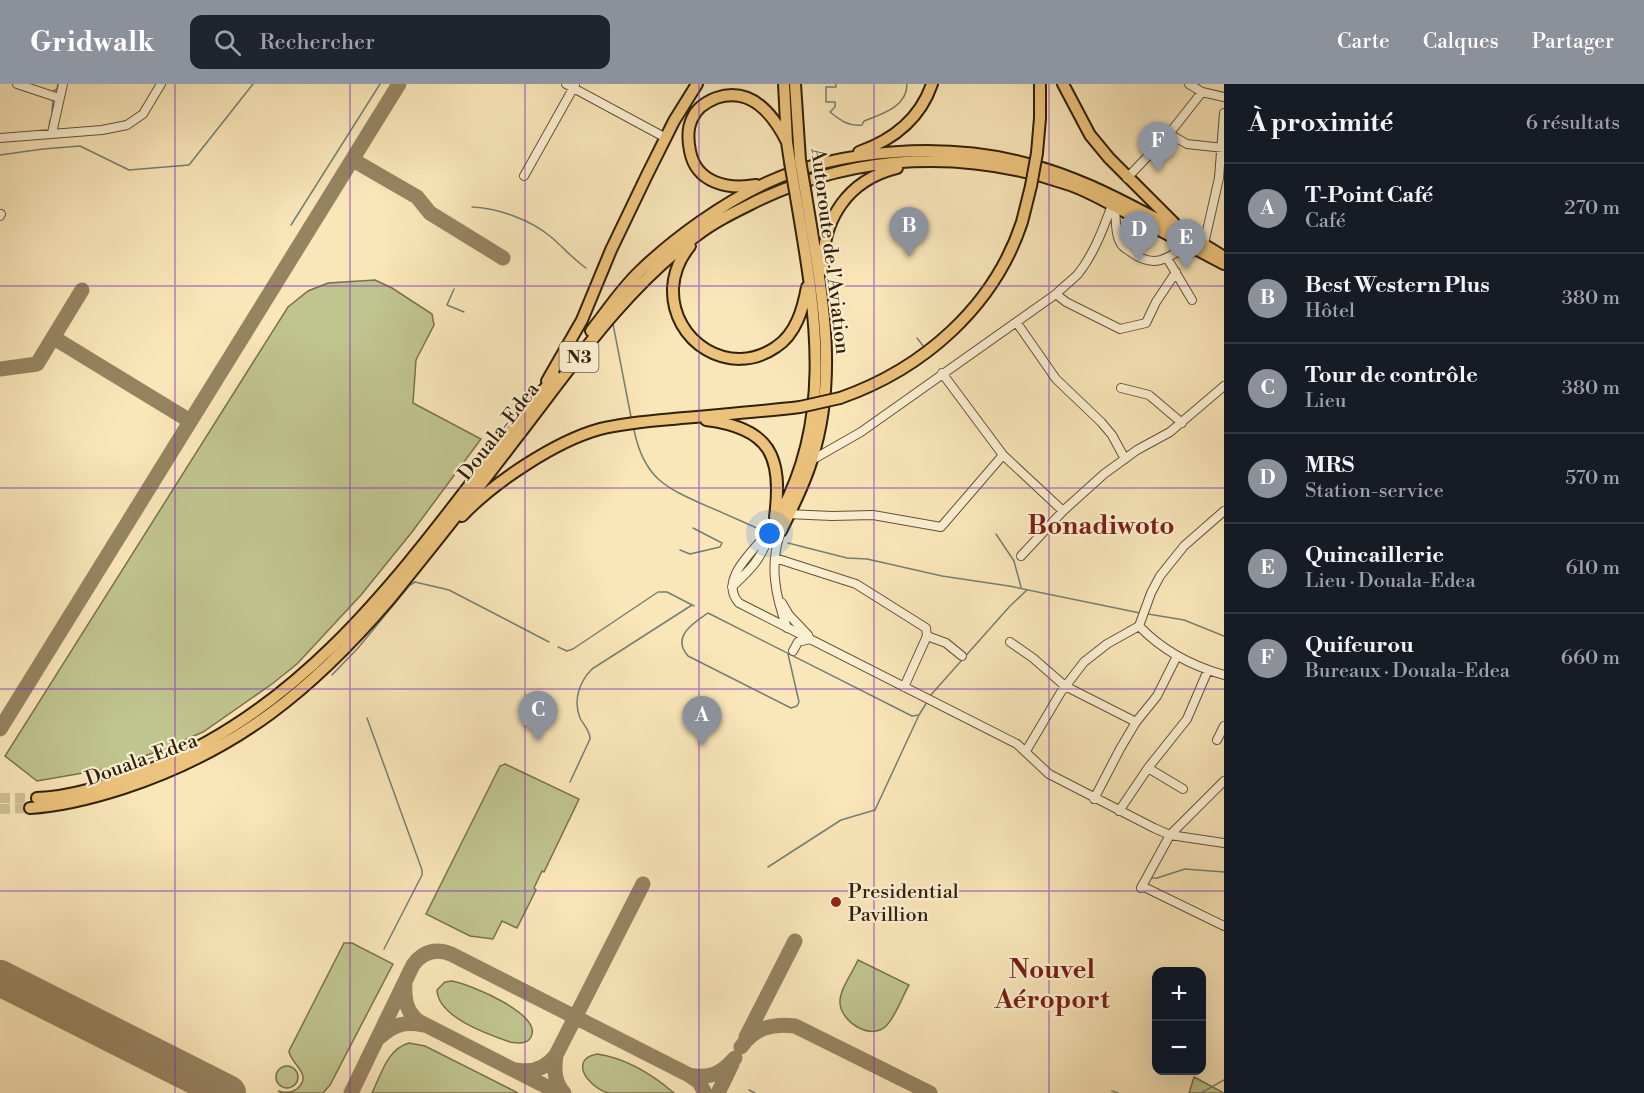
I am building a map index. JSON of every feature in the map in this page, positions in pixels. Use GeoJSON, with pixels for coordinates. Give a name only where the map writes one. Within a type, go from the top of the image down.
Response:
{"type":"FeatureCollection","features":[{"type":"Feature","properties":{"kind":"highway"},"geometry":{"type":"LineString","coordinates":[[539,395],[582,320],[616,239],[666,138],[697,84]]}},
{"type":"Feature","properties":{"kind":"highway","name":"Autoroute de l'Aviation"},"geometry":{"type":"LineString","coordinates":[[783,84],[786,142],[795,161]]}},
{"type":"Feature","properties":{"kind":"highway","name":"Autoroute de l'Aviation"},"geometry":{"type":"LineString","coordinates":[[775,530],[812,460],[825,393],[828,360],[823,308],[795,161],[795,84]]}},
{"type":"Feature","properties":{"kind":"highway"},"geometry":{"type":"LineString","coordinates":[[828,163],[875,147],[896,135],[921,108],[932,84]]}},
{"type":"Feature","properties":{"kind":"highway"},"geometry":{"type":"LineString","coordinates":[[414,570],[468,510],[494,488],[535,460],[585,434],[631,423],[800,408],[840,398],[885,380],[930,351],[962,321],[993,282],[1022,222],[1037,153],[1041,118],[1040,84]]}},
{"type":"Feature","properties":{"kind":"highway"},"geometry":{"type":"LineString","coordinates":[[1063,84],[1090,135],[1127,178],[1185,234]]}},
{"type":"Feature","properties":{"kind":"highway"},"geometry":{"type":"LineString","coordinates":[[765,183],[740,187],[725,185],[704,176],[696,168],[691,157],[688,131],[692,119],[700,108],[711,100],[725,95],[745,97],[757,102],[774,119],[786,142]]}},
{"type":"Feature","properties":{"kind":"highway","name":"Douala-Edea"},"geometry":{"type":"LineString","coordinates":[[36,798],[91,788],[130,777],[176,759],[213,740],[267,704],[303,675],[356,623],[387,588],[618,294],[641,270],[695,227],[765,183],[798,171],[869,155],[958,152],[1026,163],[1077,180],[1106,192],[1224,257]]}},
{"type":"Feature","properties":{"kind":"highway","name":"Douala-Edea"},"geometry":{"type":"LineString","coordinates":[[30,808],[82,800],[145,781],[190,763],[234,740],[308,684],[362,632],[414,570],[564,375],[635,289],[697,235],[728,215],[811,178],[878,164],[939,160],[981,163],[1009,168],[1072,186],[1224,264]]}},
{"type":"Feature","properties":{"kind":"highway"},"geometry":{"type":"LineString","coordinates":[[823,308],[822,255],[828,226],[835,212],[861,184],[882,172],[906,165],[958,164],[1009,168]]}},
{"type":"Feature","properties":{"kind":"highway","name":"Autoroute de l'Aviation"},"geometry":{"type":"LineString","coordinates":[[785,513],[804,458],[813,417],[817,350],[801,196]]}},
{"type":"Feature","properties":{"kind":"highway"},"geometry":{"type":"LineString","coordinates":[[728,215],[699,237],[684,253],[674,282],[673,297],[677,316],[684,330],[703,347],[727,358],[746,358],[776,347],[788,337],[801,314],[809,272]]}},
{"type":"Feature","properties":{"kind":"highway"},"geometry":{"type":"LineString","coordinates":[[684,418],[730,423],[747,429],[769,450],[777,476],[778,489],[775,530]]}},
{"type":"Feature","properties":{"kind":"street"},"geometry":{"type":"LineString","coordinates":[[17,84],[59,98]]}},
{"type":"Feature","properties":{"kind":"street"},"geometry":{"type":"LineString","coordinates":[[52,133],[63,84]]}},
{"type":"Feature","properties":{"kind":"street"},"geometry":{"type":"LineString","coordinates":[[0,138],[102,130],[127,125],[143,114],[161,84]]}},
{"type":"Feature","properties":{"kind":"street"},"geometry":{"type":"LineString","coordinates":[[1189,84],[1202,92],[1224,97]]}},
{"type":"Feature","properties":{"kind":"street"},"geometry":{"type":"LineString","coordinates":[[524,176],[572,85],[666,138]]}},
{"type":"Feature","properties":{"kind":"street"},"geometry":{"type":"LineString","coordinates":[[1127,178],[1170,134],[1202,92]]}},
{"type":"Feature","properties":{"kind":"street"},"geometry":{"type":"LineString","coordinates":[[1204,244],[1219,178],[1224,113]]}},
{"type":"Feature","properties":{"kind":"street"},"geometry":{"type":"LineString","coordinates":[[1170,134],[1187,144],[1223,148]]}},
{"type":"Feature","properties":{"kind":"street"},"geometry":{"type":"LineString","coordinates":[[1114,206],[1122,246],[1146,260],[1155,262],[1167,258],[1188,245]]}},
{"type":"Feature","properties":{"kind":"street"},"geometry":{"type":"LineString","coordinates":[[812,460],[861,432],[1056,294],[1077,274],[1087,260],[1114,206]]}},
{"type":"Feature","properties":{"kind":"street"},"geometry":{"type":"LineString","coordinates":[[1167,258],[1192,300]]}},
{"type":"Feature","properties":{"kind":"street"},"geometry":{"type":"LineString","coordinates":[[1056,294],[1066,302],[1120,329],[1146,323],[1156,302],[1176,272]]}},
{"type":"Feature","properties":{"kind":"street"},"geometry":{"type":"LineString","coordinates":[[1017,323],[1056,379],[1112,435],[1125,459]]}},
{"type":"Feature","properties":{"kind":"street"},"geometry":{"type":"LineString","coordinates":[[942,373],[1003,455],[1063,511]]}},
{"type":"Feature","properties":{"kind":"street"},"geometry":{"type":"LineString","coordinates":[[1121,388],[1149,395],[1182,423]]}},
{"type":"Feature","properties":{"kind":"street"},"geometry":{"type":"LineString","coordinates":[[1021,556],[1063,511],[1104,474],[1182,423],[1223,389]]}},
{"type":"Feature","properties":{"kind":"street"},"geometry":{"type":"LineString","coordinates":[[785,513],[832,516],[873,515],[941,527],[1003,455]]}},
{"type":"Feature","properties":{"kind":"street"},"geometry":{"type":"LineString","coordinates":[[1026,751],[1065,686],[1093,654],[1139,626],[1160,576],[1184,546],[1224,511]]}},
{"type":"Feature","properties":{"kind":"street"},"geometry":{"type":"LineString","coordinates":[[775,530],[756,562],[732,587],[739,603],[1007,739],[1026,751],[1049,774],[1094,799],[1170,835],[1224,843]]}},
{"type":"Feature","properties":{"kind":"street","name":"Autoroute de l'Aviation"},"geometry":{"type":"LineString","coordinates":[[775,530],[776,592],[787,628]]}},
{"type":"Feature","properties":{"kind":"street"},"geometry":{"type":"LineString","coordinates":[[775,558],[856,584],[926,628],[927,636],[904,687]]}},
{"type":"Feature","properties":{"kind":"street"},"geometry":{"type":"LineString","coordinates":[[776,592],[789,615],[813,640]]}},
{"type":"Feature","properties":{"kind":"street"},"geometry":{"type":"LineString","coordinates":[[1139,626],[1177,656],[1224,675]]}},
{"type":"Feature","properties":{"kind":"street"},"geometry":{"type":"LineString","coordinates":[[927,636],[946,643],[962,656]]}},
{"type":"Feature","properties":{"kind":"street"},"geometry":{"type":"LineString","coordinates":[[793,651],[798,642],[813,640]]}},
{"type":"Feature","properties":{"kind":"street"},"geometry":{"type":"LineString","coordinates":[[1010,642],[1065,686],[1136,722]]}},
{"type":"Feature","properties":{"kind":"street"},"geometry":{"type":"LineString","coordinates":[[1094,799],[1120,748],[1136,722],[1157,696],[1177,656]]}},
{"type":"Feature","properties":{"kind":"street"},"geometry":{"type":"LineString","coordinates":[[1119,811],[1148,768],[1187,719],[1208,670]]}},
{"type":"Feature","properties":{"kind":"street"},"geometry":{"type":"LineString","coordinates":[[1217,740],[1224,726]]}},
{"type":"Feature","properties":{"kind":"street"},"geometry":{"type":"LineString","coordinates":[[1148,768],[1183,789]]}},
{"type":"Feature","properties":{"kind":"street"},"geometry":{"type":"LineString","coordinates":[[1224,781],[1170,835],[1141,887],[1224,926]]}},
{"type":"Feature","properties":{"kind":"green space"},"geometry":{"type":"Polygon","coordinates":[[[375,280],[392,288],[432,314],[434,325],[416,360],[413,403],[481,439],[412,532],[361,595],[297,664],[272,684],[203,732],[159,751],[106,769],[37,781],[5,756],[288,307],[308,291],[328,283],[375,280]]]}},
{"type":"Feature","properties":{"kind":"green space"},"geometry":{"type":"Polygon","coordinates":[[[505,764],[579,799],[544,872],[542,871],[534,888],[536,890],[517,928],[502,921],[493,939],[470,936],[426,914],[500,766],[505,764]]]}},
{"type":"Feature","properties":{"kind":"green space"},"geometry":{"type":"Polygon","coordinates":[[[344,943],[352,943],[393,964],[330,1085],[323,1093],[282,1093],[278,1091],[292,1091],[302,1084],[302,1074],[289,1051],[344,943]]]}},
{"type":"Feature","properties":{"kind":"green space"},"geometry":{"type":"Polygon","coordinates":[[[858,960],[909,985],[893,1017],[880,1030],[865,1030],[858,1027],[851,1023],[842,1010],[840,998],[858,960]]]}},
{"type":"Feature","properties":{"kind":"green space"},"geometry":{"type":"Polygon","coordinates":[[[452,981],[488,994],[516,1010],[532,1028],[529,1040],[522,1043],[510,1042],[477,1029],[454,1016],[439,1000],[437,990],[445,982],[452,981]]]}},
{"type":"Feature","properties":{"kind":"green space"},"geometry":{"type":"Polygon","coordinates":[[[409,1043],[425,1046],[518,1093],[372,1093],[390,1057],[401,1046],[409,1043]]]}},
{"type":"Feature","properties":{"kind":"green space"},"geometry":{"type":"Polygon","coordinates":[[[597,1054],[618,1059],[638,1068],[674,1093],[609,1093],[600,1089],[587,1078],[583,1069],[585,1060],[597,1054]]]}},
{"type":"Feature","properties":{"kind":"green space"},"geometry":{"type":"Polygon","coordinates":[[[287,1066],[295,1069],[298,1077],[295,1085],[287,1088],[279,1085],[276,1077],[279,1069],[287,1066]]]}},
{"type":"Feature","properties":{"kind":"green space"},"geometry":{"type":"Polygon","coordinates":[[[1194,1077],[1224,1093],[1189,1093],[1194,1077]]]}},
{"type":"Feature","properties":{"kind":"waterway"},"geometry":{"type":"LineString","coordinates":[[52,92],[57,89],[58,84]]}},
{"type":"Feature","properties":{"kind":"waterway"},"geometry":{"type":"LineString","coordinates":[[0,155],[80,146],[129,170],[189,165],[253,84]]}},
{"type":"Feature","properties":{"kind":"waterway"},"geometry":{"type":"LineString","coordinates":[[291,225],[380,84]]}},
{"type":"Feature","properties":{"kind":"waterway"},"geometry":{"type":"LineString","coordinates":[[836,84],[836,87],[826,87],[826,102],[835,102],[835,107],[830,112],[853,125],[862,125],[864,121],[892,109],[903,98],[907,84]]}},
{"type":"Feature","properties":{"kind":"waterway"},"geometry":{"type":"LineString","coordinates":[[51,98],[52,111]]}},
{"type":"Feature","properties":{"kind":"waterway"},"geometry":{"type":"LineString","coordinates":[[49,128],[50,120]]}},
{"type":"Feature","properties":{"kind":"waterway"},"geometry":{"type":"LineString","coordinates":[[472,207],[503,212],[534,225],[586,268]]}},
{"type":"Feature","properties":{"kind":"waterway"},"geometry":{"type":"LineString","coordinates":[[454,289],[447,305],[464,312]]}},
{"type":"Feature","properties":{"kind":"waterway"},"geometry":{"type":"LineString","coordinates":[[613,324],[631,417]]}},
{"type":"Feature","properties":{"kind":"waterway"},"geometry":{"type":"LineString","coordinates":[[917,338],[924,347]]}},
{"type":"Feature","properties":{"kind":"waterway"},"geometry":{"type":"LineString","coordinates":[[634,430],[644,460],[659,480],[681,494],[761,530]]}},
{"type":"Feature","properties":{"kind":"waterway"},"geometry":{"type":"LineString","coordinates":[[680,550],[690,554],[720,547],[722,543],[693,528]]}},
{"type":"Feature","properties":{"kind":"waterway"},"geometry":{"type":"LineString","coordinates":[[996,534],[1014,561],[1021,587]]}},
{"type":"Feature","properties":{"kind":"waterway"},"geometry":{"type":"LineString","coordinates":[[788,543],[847,558],[867,559],[942,576],[1009,586],[1140,613]]}},
{"type":"Feature","properties":{"kind":"waterway"},"geometry":{"type":"LineString","coordinates":[[332,675],[415,582],[449,590],[549,642]]}},
{"type":"Feature","properties":{"kind":"waterway"},"geometry":{"type":"LineString","coordinates":[[929,697],[1027,590]]}},
{"type":"Feature","properties":{"kind":"waterway"},"geometry":{"type":"LineString","coordinates":[[558,647],[567,651],[573,649],[658,592],[667,592],[694,606]]}},
{"type":"Feature","properties":{"kind":"waterway"},"geometry":{"type":"LineString","coordinates":[[570,782],[590,739],[580,718],[577,705],[578,692],[587,674],[692,605]]}},
{"type":"Feature","properties":{"kind":"waterway"},"geometry":{"type":"LineString","coordinates":[[788,654],[799,702],[797,706],[791,708],[688,656],[682,643],[686,631],[708,613],[912,716],[919,715]]}},
{"type":"Feature","properties":{"kind":"waterway"},"geometry":{"type":"LineString","coordinates":[[1148,614],[1184,620],[1224,636]]}},
{"type":"Feature","properties":{"kind":"waterway"},"geometry":{"type":"LineString","coordinates":[[768,867],[841,820],[875,810],[927,702]]}},
{"type":"Feature","properties":{"kind":"waterway"},"geometry":{"type":"LineString","coordinates":[[367,718],[422,870],[422,875],[384,949]]}},
{"type":"Feature","properties":{"kind":"waterway"},"geometry":{"type":"LineString","coordinates":[[1150,878],[1185,869],[1224,872]]}},
{"type":"Feature","properties":{"kind":"waterway"},"geometry":{"type":"LineString","coordinates":[[1201,1093],[1224,1080]]}},
{"type":"Feature","properties":{"kind":"waterway"},"geometry":{"type":"LineString","coordinates":[[749,1090],[755,1093]]}},
{"type":"Feature","properties":{"kind":"waterway"},"geometry":{"type":"LineString","coordinates":[[1112,1091],[1118,1093]]}},
{"type":"Feature","properties":{"kind":"taxiway"},"geometry":{"type":"LineString","coordinates":[[0,729],[399,84]]}},
{"type":"Feature","properties":{"kind":"taxiway"},"geometry":{"type":"LineString","coordinates":[[353,160],[417,197],[430,213],[503,258]]}},
{"type":"Feature","properties":{"kind":"taxiway"},"geometry":{"type":"LineString","coordinates":[[0,369],[37,364],[82,290]]}},
{"type":"Feature","properties":{"kind":"taxiway"},"geometry":{"type":"LineString","coordinates":[[54,338],[190,421]]}},
{"type":"Feature","properties":{"kind":"taxiway"},"geometry":{"type":"LineString","coordinates":[[564,1093],[558,1084],[556,1075],[556,1055],[643,884]]}},
{"type":"Feature","properties":{"kind":"taxiway"},"geometry":{"type":"LineString","coordinates":[[746,1037],[795,941]]}},
{"type":"Feature","properties":{"kind":"taxiway"},"geometry":{"type":"LineString","coordinates":[[351,1093],[413,965],[425,954],[435,951],[451,954],[689,1075],[715,1074],[735,1058]]}},
{"type":"Feature","properties":{"kind":"taxiway"},"geometry":{"type":"LineString","coordinates":[[405,983],[407,1004],[418,1021],[559,1093]]}},
{"type":"Feature","properties":{"kind":"taxiway"},"geometry":{"type":"LineString","coordinates":[[380,1037],[400,1025],[411,1023],[423,1025]]}},
{"type":"Feature","properties":{"kind":"taxiway"},"geometry":{"type":"LineString","coordinates":[[741,1047],[752,1035],[764,1028],[779,1025],[795,1026],[930,1093]]}},
{"type":"Feature","properties":{"kind":"taxiway"},"geometry":{"type":"LineString","coordinates":[[517,1070],[528,1071],[539,1068],[556,1055]]}},
{"type":"Feature","properties":{"kind":"taxiway"},"geometry":{"type":"LineString","coordinates":[[718,1093],[732,1064]]}},
{"type":"Feature","properties":{"kind":"taxiway"},"geometry":{"type":"LineString","coordinates":[[689,1075],[699,1082],[705,1093]]}},
{"type":"Feature","properties":{"kind":"runway"},"geometry":{"type":"LineString","coordinates":[[0,978],[228,1093]]}},
{"type":"Feature","properties":{"kind":"tunnel"},"geometry":{"type":"LineString","coordinates":[[0,798],[37,798]]}},
{"type":"Feature","properties":{"kind":"tunnel"},"geometry":{"type":"LineString","coordinates":[[0,809],[30,808]]}},
{"type":"Feature","properties":{"kind":"place","name":"Quifeurou"},"geometry":{"type":"Point","coordinates":[1158,172]}},
{"type":"Feature","properties":{"kind":"place","name":"Best Western Plus"},"geometry":{"type":"Point","coordinates":[909,257]}},
{"type":"Feature","properties":{"kind":"place","name":"MRS"},"geometry":{"type":"Point","coordinates":[1139,261]}},
{"type":"Feature","properties":{"kind":"place","name":"Quincaillerie"},"geometry":{"type":"Point","coordinates":[1186,269]}},
{"type":"Feature","properties":{"kind":"place","name":"Tour de contrôle"},"geometry":{"type":"Point","coordinates":[538,741]}},
{"type":"Feature","properties":{"kind":"place","name":"T-Point Café"},"geometry":{"type":"Point","coordinates":[702,746]}},
{"type":"Feature","properties":{"kind":"place","name":"Presidential Pavillion"},"geometry":{"type":"Point","coordinates":[836,902]}},
{"type":"Feature","properties":{"kind":"district","name":"Bonadiwoto"},"geometry":{"type":"Point","coordinates":[1101,525]}},
{"type":"Feature","properties":{"kind":"district","name":"Nouvel Aéroport"},"geometry":{"type":"Point","coordinates":[1052,984]}}]}
